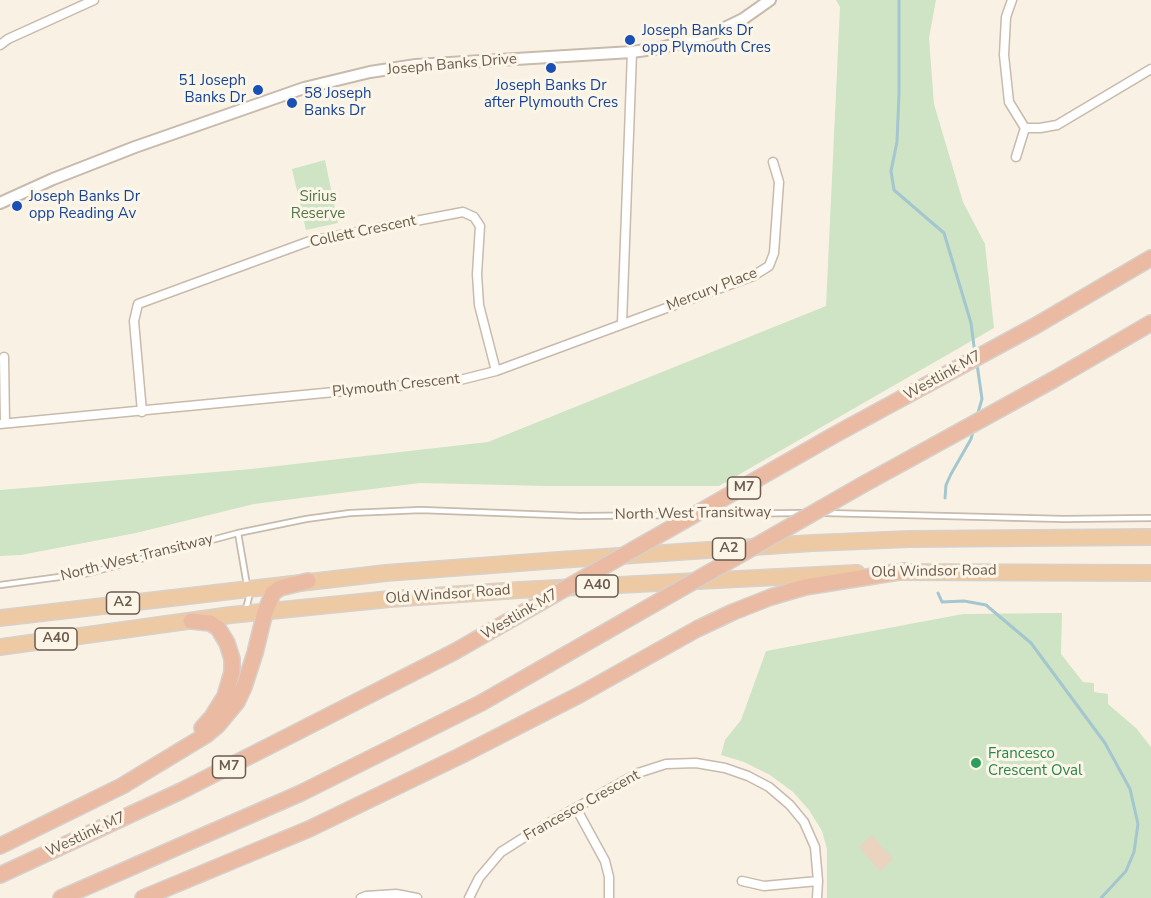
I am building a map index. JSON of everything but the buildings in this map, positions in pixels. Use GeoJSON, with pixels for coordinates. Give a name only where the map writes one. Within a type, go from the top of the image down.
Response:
{"type":"FeatureCollection","features":[{"type":"Feature","properties":{"kind":"highway","name":"Westlink M7"},"geometry":{"type":"LineString","coordinates":[[0,875],[181,791],[454,652],[836,434],[1035,326],[1151,258]]}},
{"type":"Feature","properties":{"kind":"highway"},"geometry":{"type":"LineString","coordinates":[[61,898],[301,793],[481,703],[1151,323]]}},
{"type":"Feature","properties":{"kind":"highway","name":"Old Windsor Road"},"geometry":{"type":"LineString","coordinates":[[0,618],[386,573],[813,543],[910,539],[1151,537]]}},
{"type":"Feature","properties":{"kind":"highway"},"geometry":{"type":"LineString","coordinates":[[143,898],[309,829],[460,756],[581,694],[697,629],[734,612],[771,597],[805,587],[906,571]]}},
{"type":"Feature","properties":{"kind":"highway","name":"Old Windsor Road"},"geometry":{"type":"LineString","coordinates":[[0,647],[242,614],[390,599],[519,590],[906,571],[1151,573]]}},
{"type":"Feature","properties":{"kind":"highway"},"geometry":{"type":"LineString","coordinates":[[0,846],[122,786],[206,735],[237,702],[249,674],[265,612],[273,593],[280,588],[309,581]]}},
{"type":"Feature","properties":{"kind":"highway"},"geometry":{"type":"LineString","coordinates":[[122,786],[196,734],[212,717],[225,696],[232,672],[231,651],[222,633],[214,624],[191,621]]}},
{"type":"Feature","properties":{"kind":"street"},"geometry":{"type":"LineString","coordinates":[[0,45],[8,39],[94,0]]}},
{"type":"Feature","properties":{"kind":"street","name":"Joseph Banks Drive"},"geometry":{"type":"LineString","coordinates":[[0,203],[53,179],[135,147],[282,94],[326,82],[416,65],[632,52],[677,45],[708,36],[743,19],[770,0]]}},
{"type":"Feature","properties":{"kind":"street"},"geometry":{"type":"LineString","coordinates":[[1012,0],[1006,17],[1004,55],[1009,102],[1025,128],[1016,157]]}},
{"type":"Feature","properties":{"kind":"street"},"geometry":{"type":"LineString","coordinates":[[622,323],[632,52]]}},
{"type":"Feature","properties":{"kind":"street"},"geometry":{"type":"LineString","coordinates":[[1025,128],[1057,125],[1151,69]]}},
{"type":"Feature","properties":{"kind":"street","name":"Mercury Place"},"geometry":{"type":"LineString","coordinates":[[622,323],[753,276],[769,266],[774,253],[779,182],[773,162]]}},
{"type":"Feature","properties":{"kind":"street","name":"Collett Crescent"},"geometry":{"type":"LineString","coordinates":[[142,412],[134,321],[138,304],[310,241],[463,212],[474,217],[480,226],[477,274],[479,305],[496,371]]}},
{"type":"Feature","properties":{"kind":"street","name":"Plymouth Crescent"},"geometry":{"type":"LineString","coordinates":[[2,424],[460,380],[496,371],[622,323]]}},
{"type":"Feature","properties":{"kind":"street"},"geometry":{"type":"LineString","coordinates":[[2,424],[4,357]]}},
{"type":"Feature","properties":{"kind":"street","name":"Francesco Crescent"},"geometry":{"type":"LineString","coordinates":[[468,898],[479,878],[501,852],[531,832],[638,773],[666,764],[696,763],[725,768],[759,782],[790,804],[804,822],[815,847],[817,898]]}},
{"type":"Feature","properties":{"kind":"street"},"geometry":{"type":"LineString","coordinates":[[576,808],[605,861],[609,877],[609,898]]}},
{"type":"Feature","properties":{"kind":"street"},"geometry":{"type":"LineString","coordinates":[[742,881],[764,886],[818,881]]}},
{"type":"Feature","properties":{"kind":"street"},"geometry":{"type":"LineString","coordinates":[[361,898],[396,894],[417,898]]}},
{"type":"Feature","properties":{"kind":"lane","name":"North West Transitway"},"geometry":{"type":"LineString","coordinates":[[0,585],[89,573],[238,533],[328,516],[386,510],[580,516],[830,513],[1064,519],[1151,518]]}},
{"type":"Feature","properties":{"kind":"lane"},"geometry":{"type":"LineString","coordinates":[[238,533],[249,597],[242,614]]}},
{"type":"Feature","properties":{"kind":"green space"},"geometry":{"type":"Polygon","coordinates":[[[836,0],[936,0],[929,38],[934,104],[963,202],[985,244],[994,328],[719,486],[420,483],[254,504],[136,533],[21,555],[0,556],[0,490],[251,469],[488,442],[826,306],[840,7],[836,0]]]}},
{"type":"Feature","properties":{"kind":"green space","name":"Sirius Reserve"},"geometry":{"type":"Polygon","coordinates":[[[325,160],[338,223],[306,230],[292,169],[325,160]]]}},
{"type":"Feature","properties":{"kind":"green space"},"geometry":{"type":"Polygon","coordinates":[[[1062,613],[1061,654],[1083,682],[1094,683],[1094,692],[1108,694],[1108,704],[1136,728],[1151,747],[1151,898],[827,898],[827,849],[822,831],[809,810],[793,792],[770,775],[744,762],[721,755],[725,740],[741,720],[766,651],[963,614],[1062,613]]]}},
{"type":"Feature","properties":{"kind":"waterway"},"geometry":{"type":"LineString","coordinates":[[899,0],[897,142],[891,171],[894,190],[944,233],[971,323],[975,354]]}},
{"type":"Feature","properties":{"kind":"waterway"},"geometry":{"type":"LineString","coordinates":[[977,364],[982,399],[977,416]]}},
{"type":"Feature","properties":{"kind":"waterway"},"geometry":{"type":"LineString","coordinates":[[945,498],[946,485],[973,431]]}},
{"type":"Feature","properties":{"kind":"waterway"},"geometry":{"type":"LineString","coordinates":[[938,593],[942,602],[964,601],[986,605],[1031,643],[1105,743],[1130,789],[1138,824],[1134,852],[1126,871],[1101,898]]}},
{"type":"Feature","properties":{"kind":"place","name":"Joseph Banks Dr opp Plymouth Cres"},"geometry":{"type":"Point","coordinates":[630,40]}},
{"type":"Feature","properties":{"kind":"place","name":"Joseph Banks Dr after Plymouth Cres"},"geometry":{"type":"Point","coordinates":[551,68]}},
{"type":"Feature","properties":{"kind":"place","name":"51 Joseph Banks Dr"},"geometry":{"type":"Point","coordinates":[258,90]}},
{"type":"Feature","properties":{"kind":"place","name":"58 Joseph Banks Dr"},"geometry":{"type":"Point","coordinates":[292,103]}},
{"type":"Feature","properties":{"kind":"place","name":"Joseph Banks Dr opp Reading Av"},"geometry":{"type":"Point","coordinates":[17,206]}},
{"type":"Feature","properties":{"kind":"place","name":"Francesco Crescent Oval"},"geometry":{"type":"Point","coordinates":[976,763]}}]}
